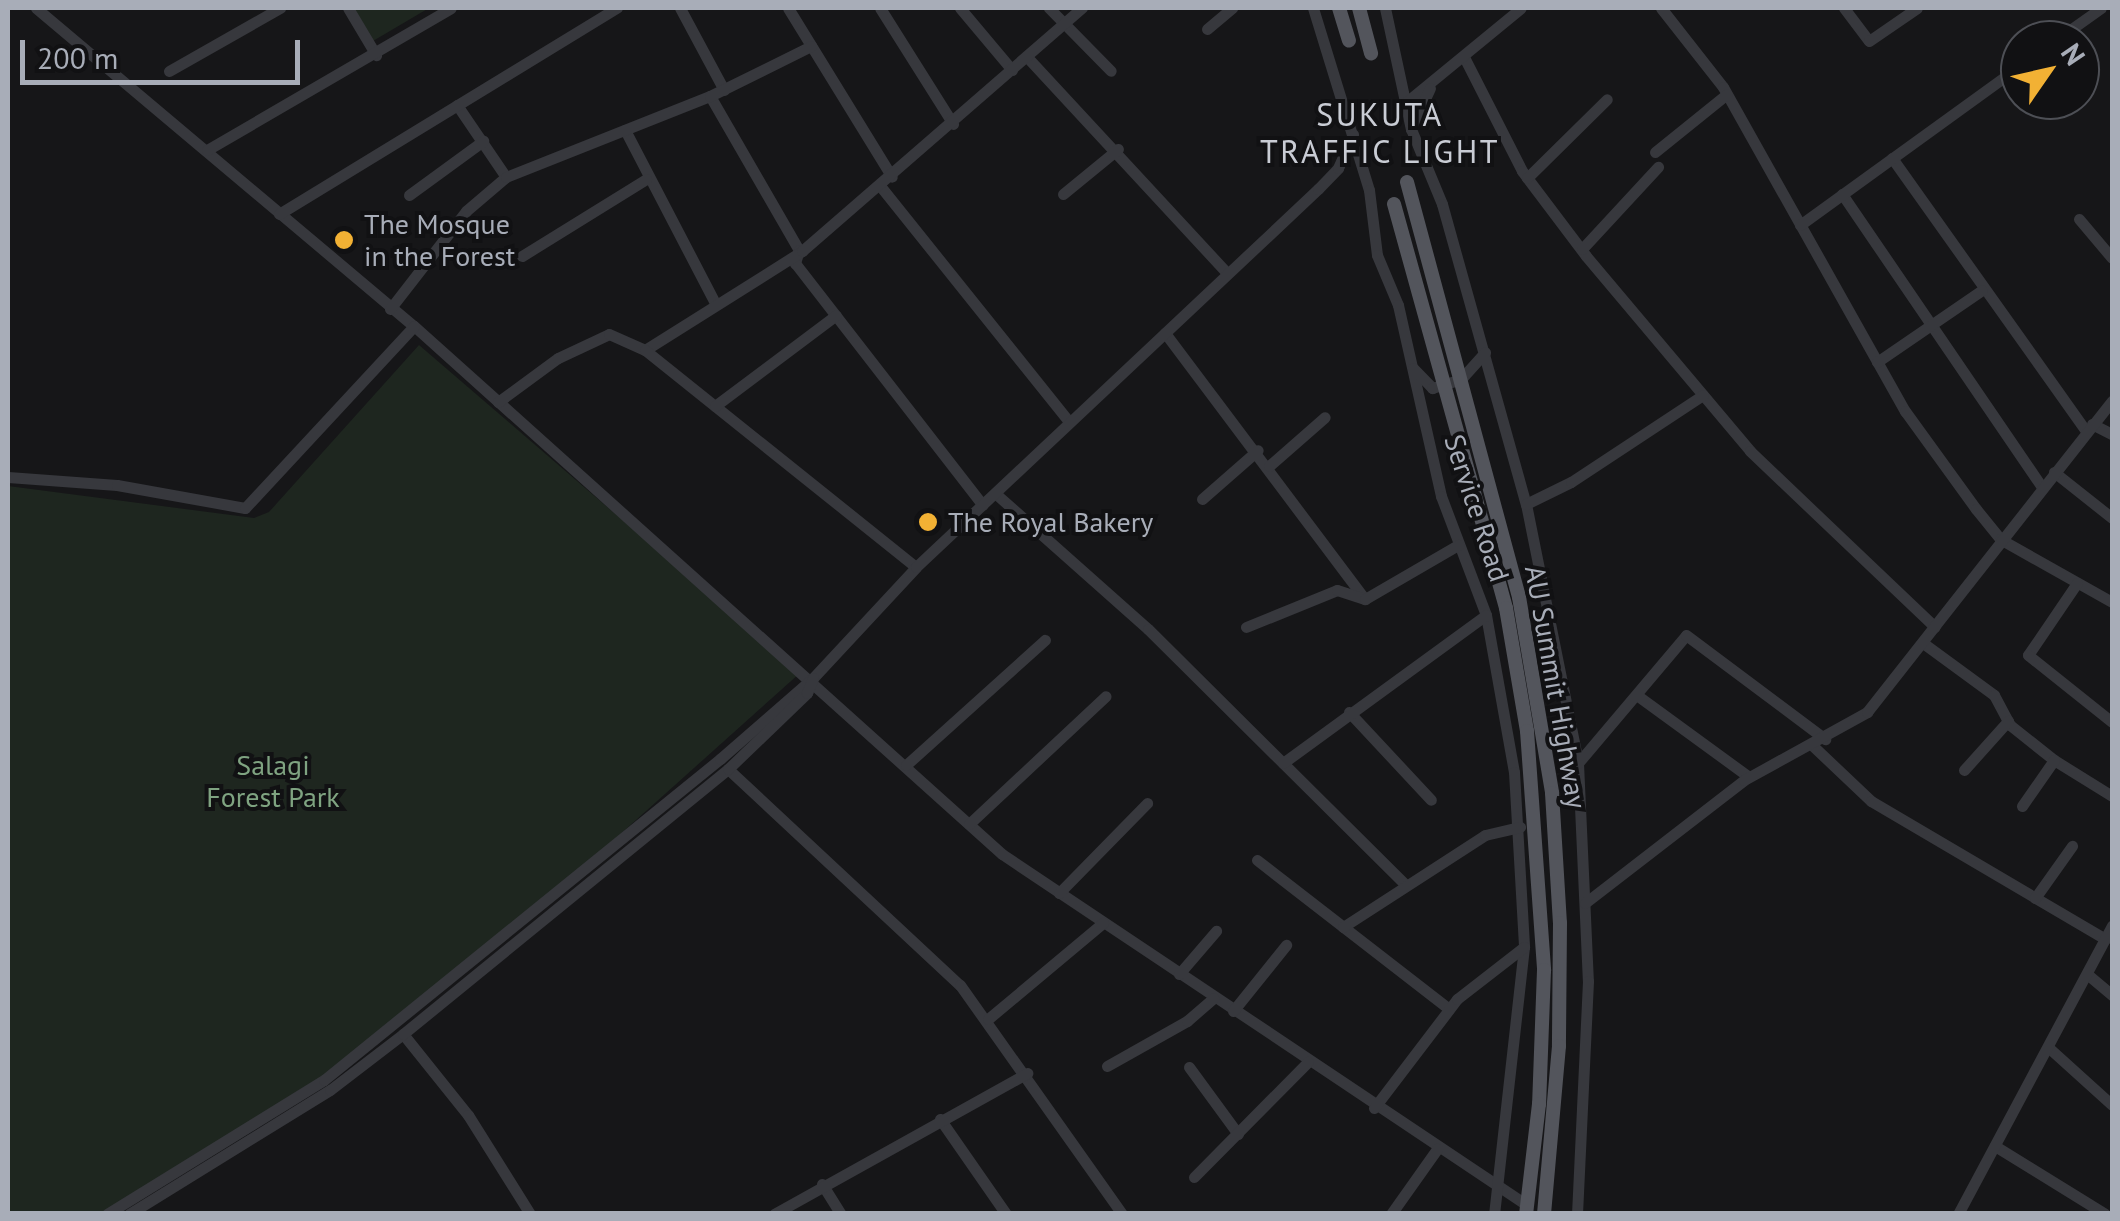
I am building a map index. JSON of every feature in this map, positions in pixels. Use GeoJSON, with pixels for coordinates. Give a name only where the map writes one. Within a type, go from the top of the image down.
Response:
{"type":"FeatureCollection","features":[{"type":"Feature","properties":{"kind":"main road"},"geometry":{"type":"LineString","coordinates":[[1339,8],[1349,40]]}},
{"type":"Feature","properties":{"kind":"main road"},"geometry":{"type":"LineString","coordinates":[[1359,8],[1371,53]]}},
{"type":"Feature","properties":{"kind":"main road","name":"AU Summit Highway"},"geometry":{"type":"LineString","coordinates":[[1407,182],[1519,597],[1552,794],[1560,923],[1559,1046],[1544,1214]]}},
{"type":"Feature","properties":{"kind":"main road","name":"AU Summit Highway"},"geometry":{"type":"LineString","coordinates":[[1394,204],[1506,608],[1536,797],[1543,1028],[1526,1209]]}},
{"type":"Feature","properties":{"kind":"street"},"geometry":{"type":"LineString","coordinates":[[36,8],[414,326],[813,678],[969,824],[1058,893],[1526,1209]]}},
{"type":"Feature","properties":{"kind":"street"},"geometry":{"type":"LineString","coordinates":[[169,72],[280,8]]}},
{"type":"Feature","properties":{"kind":"street"},"geometry":{"type":"LineString","coordinates":[[348,8],[376,55]]}},
{"type":"Feature","properties":{"kind":"street"},"geometry":{"type":"LineString","coordinates":[[207,150],[376,55],[450,8]]}},
{"type":"Feature","properties":{"kind":"street"},"geometry":{"type":"LineString","coordinates":[[279,214],[616,8]]}},
{"type":"Feature","properties":{"kind":"street"},"geometry":{"type":"LineString","coordinates":[[680,8],[724,90]]}},
{"type":"Feature","properties":{"kind":"street"},"geometry":{"type":"LineString","coordinates":[[788,8],[892,177]]}},
{"type":"Feature","properties":{"kind":"street"},"geometry":{"type":"LineString","coordinates":[[880,8],[953,124]]}},
{"type":"Feature","properties":{"kind":"street"},"geometry":{"type":"LineString","coordinates":[[960,8],[1012,70]]}},
{"type":"Feature","properties":{"kind":"street"},"geometry":{"type":"LineString","coordinates":[[1050,8],[1111,70]]}},
{"type":"Feature","properties":{"kind":"street"},"geometry":{"type":"LineString","coordinates":[[646,350],[796,254],[881,187],[1082,8]]}},
{"type":"Feature","properties":{"kind":"street"},"geometry":{"type":"LineString","coordinates":[[1207,29],[1232,8]]}},
{"type":"Feature","properties":{"kind":"street","name":"Service Road"},"geometry":{"type":"LineString","coordinates":[[1313,8],[1360,158],[1377,255],[1398,305],[1458,545],[1486,614],[1520,827],[1524,946],[1494,1214]]}},
{"type":"Feature","properties":{"kind":"street","name":"Service Road"},"geometry":{"type":"LineString","coordinates":[[1385,8],[1411,129],[1442,204],[1526,504],[1578,763],[1587,1060],[1577,1214]]}},
{"type":"Feature","properties":{"kind":"street"},"geometry":{"type":"LineString","coordinates":[[1404,104],[1430,88],[1521,8]]}},
{"type":"Feature","properties":{"kind":"street"},"geometry":{"type":"LineString","coordinates":[[1661,8],[1727,94],[1877,362],[2000,540],[2112,602]]}},
{"type":"Feature","properties":{"kind":"street"},"geometry":{"type":"LineString","coordinates":[[1844,8],[1869,41],[1917,8]]}},
{"type":"Feature","properties":{"kind":"street"},"geometry":{"type":"LineString","coordinates":[[390,309],[466,211],[506,177],[724,90],[811,46]]}},
{"type":"Feature","properties":{"kind":"street"},"geometry":{"type":"LineString","coordinates":[[1027,57],[1118,149],[1226,272]]}},
{"type":"Feature","properties":{"kind":"street"},"geometry":{"type":"LineString","coordinates":[[1464,57],[1527,178],[1582,249],[1750,450],[1935,627]]}},
{"type":"Feature","properties":{"kind":"street"},"geometry":{"type":"LineString","coordinates":[[1800,226],[2000,80]]}},
{"type":"Feature","properties":{"kind":"street"},"geometry":{"type":"LineString","coordinates":[[1411,129],[1430,88]]}},
{"type":"Feature","properties":{"kind":"street"},"geometry":{"type":"LineString","coordinates":[[1656,152],[1727,94]]}},
{"type":"Feature","properties":{"kind":"street"},"geometry":{"type":"LineString","coordinates":[[710,96],[796,254],[795,262],[983,505]]}},
{"type":"Feature","properties":{"kind":"street"},"geometry":{"type":"LineString","coordinates":[[1527,178],[1607,99]]}},
{"type":"Feature","properties":{"kind":"street"},"geometry":{"type":"LineString","coordinates":[[457,104],[506,177]]}},
{"type":"Feature","properties":{"kind":"street"},"geometry":{"type":"LineString","coordinates":[[624,130],[646,179],[716,305]]}},
{"type":"Feature","properties":{"kind":"street"},"geometry":{"type":"LineString","coordinates":[[1338,168],[1352,134]]}},
{"type":"Feature","properties":{"kind":"street"},"geometry":{"type":"LineString","coordinates":[[409,195],[483,141]]}},
{"type":"Feature","properties":{"kind":"street"},"geometry":{"type":"LineString","coordinates":[[1063,194],[1118,149]]}},
{"type":"Feature","properties":{"kind":"street"},"geometry":{"type":"LineString","coordinates":[[108,1214],[324,1080],[813,678],[916,567],[1068,422],[1338,168],[1360,158]]}},
{"type":"Feature","properties":{"kind":"street"},"geometry":{"type":"LineString","coordinates":[[1892,158],[1982,290],[2089,428],[2112,434]]}},
{"type":"Feature","properties":{"kind":"street"},"geometry":{"type":"LineString","coordinates":[[1582,249],[1658,167]]}},
{"type":"Feature","properties":{"kind":"street"},"geometry":{"type":"LineString","coordinates":[[522,256],[646,179]]}},
{"type":"Feature","properties":{"kind":"street"},"geometry":{"type":"LineString","coordinates":[[881,187],[1068,422]]}},
{"type":"Feature","properties":{"kind":"street"},"geometry":{"type":"LineString","coordinates":[[1842,194],[1928,326],[2042,487]]}},
{"type":"Feature","properties":{"kind":"street"},"geometry":{"type":"LineString","coordinates":[[2079,219],[2112,258]]}},
{"type":"Feature","properties":{"kind":"street"},"geometry":{"type":"LineString","coordinates":[[1877,362],[1982,290]]}},
{"type":"Feature","properties":{"kind":"street"},"geometry":{"type":"LineString","coordinates":[[716,406],[836,314]]}},
{"type":"Feature","properties":{"kind":"street"},"geometry":{"type":"LineString","coordinates":[[8,477],[117,485],[245,508],[414,326]]}},
{"type":"Feature","properties":{"kind":"street"},"geometry":{"type":"LineString","coordinates":[[1165,332],[1270,466],[1365,599]]}},
{"type":"Feature","properties":{"kind":"street"},"geometry":{"type":"LineString","coordinates":[[498,402],[558,358],[609,334],[646,350],[916,567]]}},
{"type":"Feature","properties":{"kind":"street"},"geometry":{"type":"LineString","coordinates":[[1410,365],[1432,388],[1462,379],[1485,352]]}},
{"type":"Feature","properties":{"kind":"street"},"geometry":{"type":"LineString","coordinates":[[1526,504],[1571,482],[1703,395]]}},
{"type":"Feature","properties":{"kind":"street"},"geometry":{"type":"LineString","coordinates":[[1585,903],[1749,777],[1868,712],[2112,400]]}},
{"type":"Feature","properties":{"kind":"street"},"geometry":{"type":"LineString","coordinates":[[1270,466],[1324,417]]}},
{"type":"Feature","properties":{"kind":"street"},"geometry":{"type":"LineString","coordinates":[[1202,498],[1258,450]]}},
{"type":"Feature","properties":{"kind":"street"},"geometry":{"type":"LineString","coordinates":[[2054,472],[2112,518]]}},
{"type":"Feature","properties":{"kind":"street"},"geometry":{"type":"LineString","coordinates":[[996,494],[1148,629],[1405,884]]}},
{"type":"Feature","properties":{"kind":"street"},"geometry":{"type":"LineString","coordinates":[[1246,627],[1337,590],[1365,599],[1458,545]]}},
{"type":"Feature","properties":{"kind":"street"},"geometry":{"type":"LineString","coordinates":[[2077,583],[2028,655],[2112,722]]}},
{"type":"Feature","properties":{"kind":"street"},"geometry":{"type":"LineString","coordinates":[[1282,763],[1486,614]]}},
{"type":"Feature","properties":{"kind":"street"},"geometry":{"type":"LineString","coordinates":[[1578,763],[1686,635],[1819,742],[1870,801],[2105,940]]}},
{"type":"Feature","properties":{"kind":"street"},"geometry":{"type":"LineString","coordinates":[[906,764],[1045,640]]}},
{"type":"Feature","properties":{"kind":"street"},"geometry":{"type":"LineString","coordinates":[[1923,643],[1994,695],[2008,721],[2054,760],[2112,796]]}},
{"type":"Feature","properties":{"kind":"street"},"geometry":{"type":"LineString","coordinates":[[130,1214],[330,1090],[403,1034],[728,769],[807,693],[813,678]]}},
{"type":"Feature","properties":{"kind":"street"},"geometry":{"type":"LineString","coordinates":[[969,824],[1106,696]]}},
{"type":"Feature","properties":{"kind":"street"},"geometry":{"type":"LineString","coordinates":[[1638,696],[1749,777]]}},
{"type":"Feature","properties":{"kind":"street"},"geometry":{"type":"LineString","coordinates":[[1349,712],[1431,800]]}},
{"type":"Feature","properties":{"kind":"street"},"geometry":{"type":"LineString","coordinates":[[1964,770],[2008,721]]}},
{"type":"Feature","properties":{"kind":"street"},"geometry":{"type":"LineString","coordinates":[[2022,806],[2054,760]]}},
{"type":"Feature","properties":{"kind":"street"},"geometry":{"type":"LineString","coordinates":[[728,769],[988,1019],[1122,1214]]}},
{"type":"Feature","properties":{"kind":"street"},"geometry":{"type":"LineString","coordinates":[[1058,893],[1147,803]]}},
{"type":"Feature","properties":{"kind":"street"},"geometry":{"type":"LineString","coordinates":[[1343,927],[1484,835],[1520,827]]}},
{"type":"Feature","properties":{"kind":"street"},"geometry":{"type":"LineString","coordinates":[[2035,898],[2072,846]]}},
{"type":"Feature","properties":{"kind":"street"},"geometry":{"type":"LineString","coordinates":[[1257,860],[1449,1008]]}},
{"type":"Feature","properties":{"kind":"street"},"geometry":{"type":"LineString","coordinates":[[988,1019],[1103,922]]}},
{"type":"Feature","properties":{"kind":"street"},"geometry":{"type":"LineString","coordinates":[[1958,1214],[2112,924]]}},
{"type":"Feature","properties":{"kind":"street"},"geometry":{"type":"LineString","coordinates":[[1180,974],[1216,931]]}},
{"type":"Feature","properties":{"kind":"street"},"geometry":{"type":"LineString","coordinates":[[1233,1011],[1286,945]]}},
{"type":"Feature","properties":{"kind":"street"},"geometry":{"type":"LineString","coordinates":[[1374,1108],[1449,1008],[1524,946]]}},
{"type":"Feature","properties":{"kind":"street"},"geometry":{"type":"LineString","coordinates":[[2087,974],[2112,995]]}},
{"type":"Feature","properties":{"kind":"street"},"geometry":{"type":"LineString","coordinates":[[1107,1066],[1187,1021],[1214,998]]}},
{"type":"Feature","properties":{"kind":"street"},"geometry":{"type":"LineString","coordinates":[[403,1034],[468,1114],[530,1214]]}},
{"type":"Feature","properties":{"kind":"street"},"geometry":{"type":"LineString","coordinates":[[2048,1048],[2112,1105]]}},
{"type":"Feature","properties":{"kind":"street"},"geometry":{"type":"LineString","coordinates":[[1194,1177],[1308,1062]]}},
{"type":"Feature","properties":{"kind":"street"},"geometry":{"type":"LineString","coordinates":[[1189,1067],[1238,1134]]}},
{"type":"Feature","properties":{"kind":"street"},"geometry":{"type":"LineString","coordinates":[[774,1214],[1027,1073]]}},
{"type":"Feature","properties":{"kind":"street"},"geometry":{"type":"LineString","coordinates":[[940,1119],[1006,1214]]}},
{"type":"Feature","properties":{"kind":"street"},"geometry":{"type":"LineString","coordinates":[[1995,1146],[2105,1214]]}},
{"type":"Feature","properties":{"kind":"street"},"geometry":{"type":"LineString","coordinates":[[1391,1214],[1437,1149]]}},
{"type":"Feature","properties":{"kind":"street"},"geometry":{"type":"LineString","coordinates":[[822,1184],[841,1214]]}},
{"type":"Feature","properties":{"kind":"green space"},"geometry":{"type":"Polygon","coordinates":[[[353,8],[429,8],[373,41],[353,8]]]}},
{"type":"Feature","properties":{"kind":"green space","name":"Salagi Forest Park"},"geometry":{"type":"Polygon","coordinates":[[[419,345],[800,673],[578,872],[311,1089],[116,1213],[8,1214],[8,486],[254,518],[269,512],[419,345]]]}},
{"type":"Feature","properties":{"kind":"place","name":"The Mosque in the Forest"},"geometry":{"type":"Point","coordinates":[344,240]}},
{"type":"Feature","properties":{"kind":"place","name":"The Royal Bakery"},"geometry":{"type":"Point","coordinates":[928,522]}},
{"type":"Feature","properties":{"kind":"district","name":"SUKUTA TRAFFIC LIGHT"},"geometry":{"type":"Point","coordinates":[1380,134]}}]}
